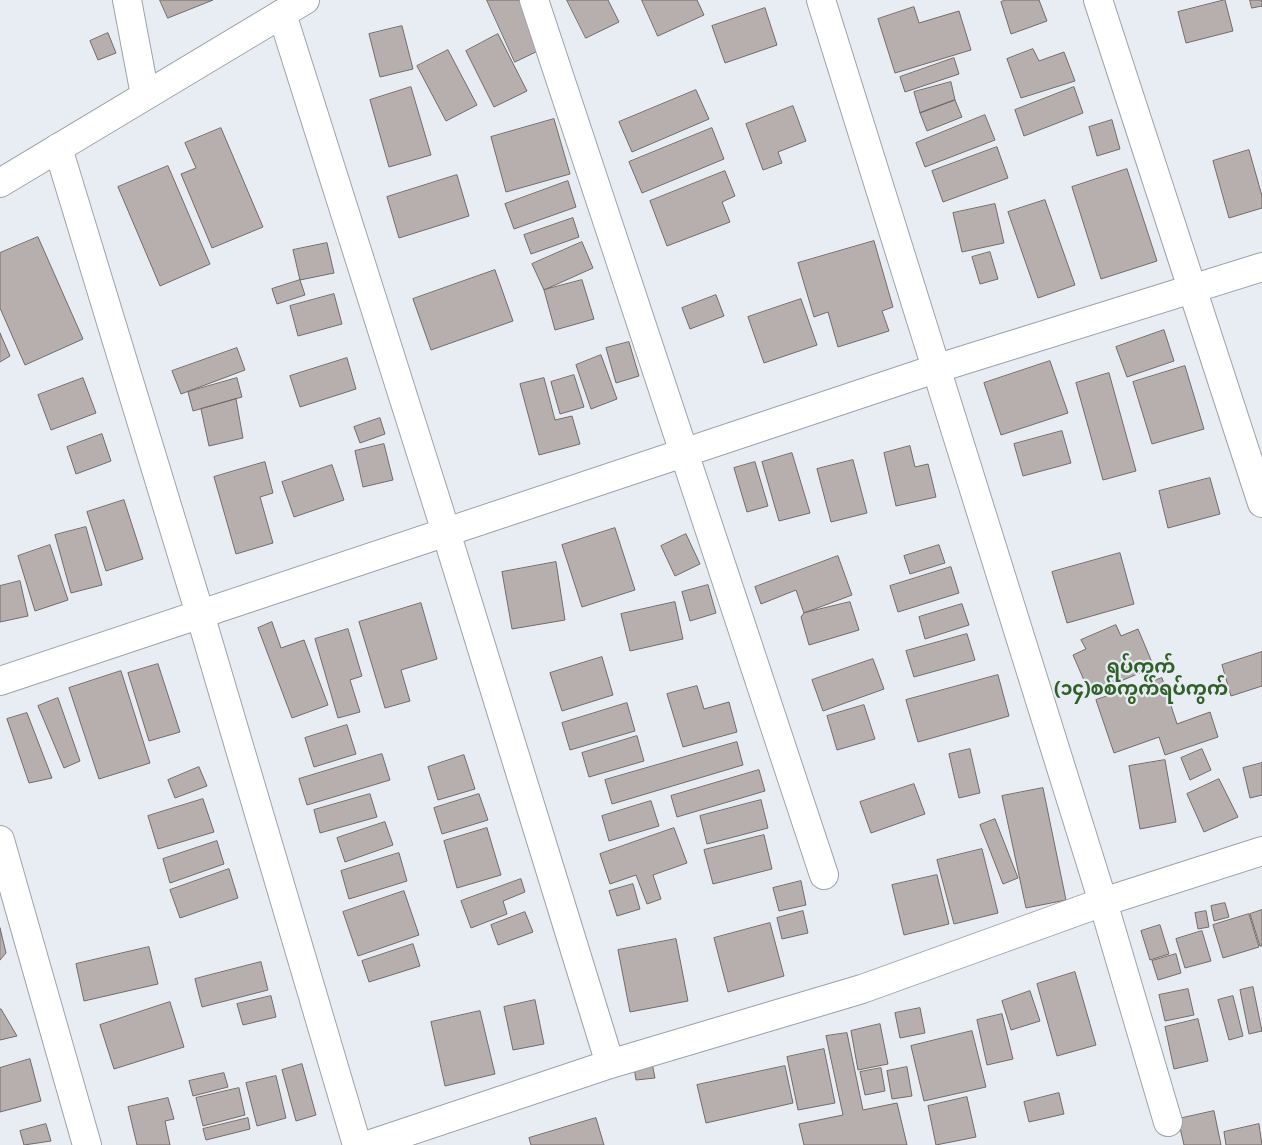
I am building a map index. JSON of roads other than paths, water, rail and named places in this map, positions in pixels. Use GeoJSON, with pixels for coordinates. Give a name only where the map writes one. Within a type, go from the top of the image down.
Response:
{"type":"FeatureCollection","features":[{"type":"Feature","properties":{"kind":"street"},"geometry":{"type":"LineString","coordinates":[[127,0],[145,95]]}},
{"type":"Feature","properties":{"kind":"street"},"geometry":{"type":"LineString","coordinates":[[534,0],[824,875]]}},
{"type":"Feature","properties":{"kind":"street"},"geometry":{"type":"LineString","coordinates":[[821,0],[1102,902],[1168,1122]]}},
{"type":"Feature","properties":{"kind":"street"},"geometry":{"type":"LineString","coordinates":[[1098,0],[1262,503]]}},
{"type":"Feature","properties":{"kind":"street"},"geometry":{"type":"LineString","coordinates":[[0,183],[294,7],[446,532],[610,1064]]}},
{"type":"Feature","properties":{"kind":"street"},"geometry":{"type":"LineString","coordinates":[[58,148],[200,614],[356,1145]]}},
{"type":"Feature","properties":{"kind":"street"},"geometry":{"type":"LineString","coordinates":[[0,681],[936,369],[1192,287],[1262,267]]}},
{"type":"Feature","properties":{"kind":"street"},"geometry":{"type":"LineString","coordinates":[[0,840],[87,1145]]}},
{"type":"Feature","properties":{"kind":"street"},"geometry":{"type":"LineString","coordinates":[[368,1145],[610,1064],[862,989],[1102,902],[1262,851]]}},
{"type":"Feature","properties":{"kind":"district","name":"ရပ်ကွက် (၁၄)စစ်ကွက်ရပ်ကွက်"},"geometry":{"type":"Point","coordinates":[1141,679]}}]}
